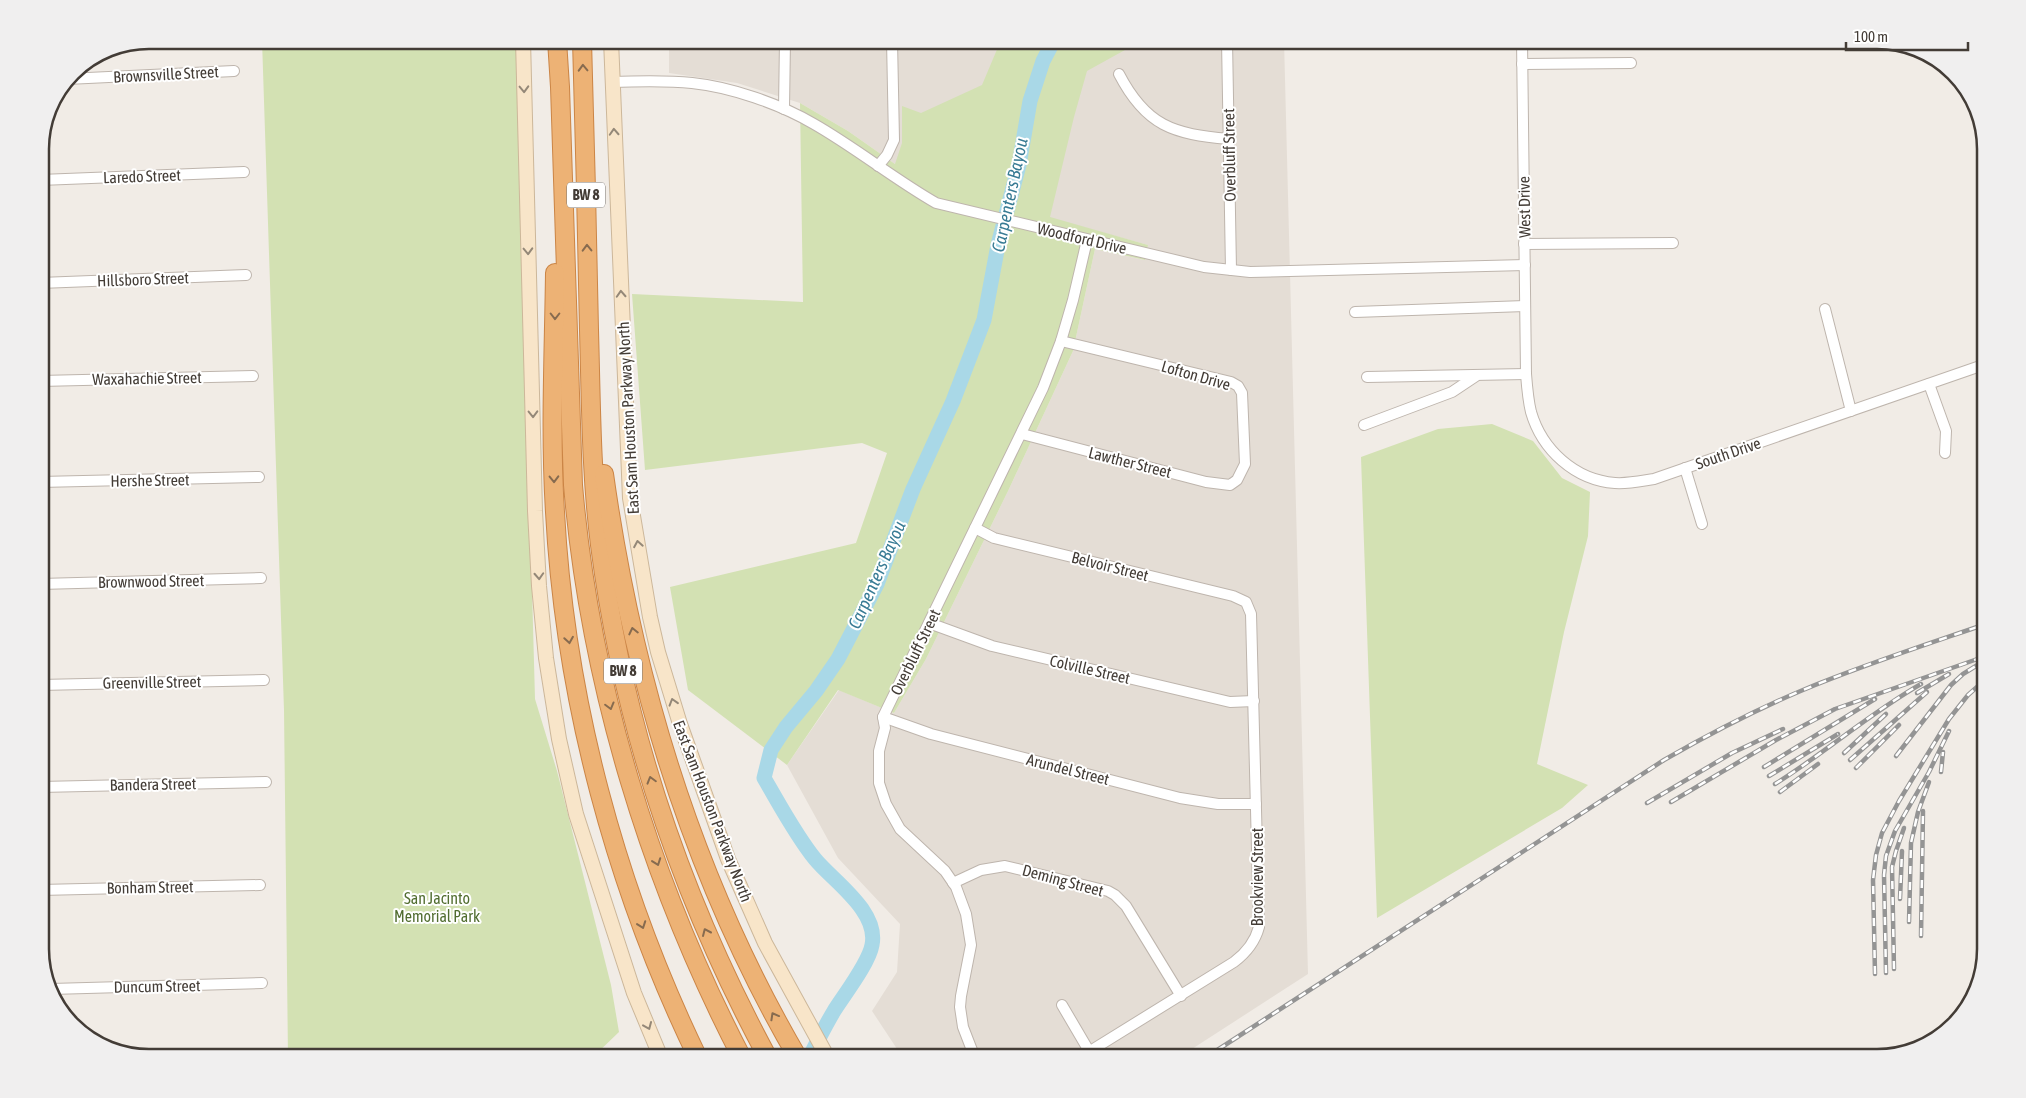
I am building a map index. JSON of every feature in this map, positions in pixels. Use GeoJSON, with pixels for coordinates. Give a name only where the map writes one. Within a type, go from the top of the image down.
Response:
{"type":"FeatureCollection","features":[{"type":"Feature","properties":{"kind":"highway"},"geometry":{"type":"LineString","coordinates":[[552,49],[555,247],[555,512],[561,579],[574,670],[601,795],[619,859],[639,918],[671,1001],[694,1049]]}},
{"type":"Feature","properties":{"kind":"highway","name":"BW 8"},"geometry":{"type":"LineString","coordinates":[[558,49],[573,485],[576,524],[587,602],[608,698],[646,833],[677,914],[738,1049]]}},
{"type":"Feature","properties":{"kind":"highway","name":"BW 8"},"geometry":{"type":"LineString","coordinates":[[582,49],[593,456],[600,544],[618,648],[657,801],[698,913],[727,977],[763,1049]]}},
{"type":"Feature","properties":{"kind":"highway"},"geometry":{"type":"LineString","coordinates":[[589,349],[606,483],[629,613],[645,683],[674,784],[695,845],[745,961],[793,1049]]}},
{"type":"Feature","properties":{"kind":"main road"},"geometry":{"type":"LineString","coordinates":[[523,49],[535,511],[546,658],[559,739],[576,814],[634,994],[657,1049]]}},
{"type":"Feature","properties":{"kind":"main road","name":"East Sam Houston Parkway North"},"geometry":{"type":"LineString","coordinates":[[611,49],[630,498],[650,617],[668,688],[728,859],[765,944],[823,1049]]}},
{"type":"Feature","properties":{"kind":"street"},"geometry":{"type":"LineString","coordinates":[[784,109],[785,49]]}},
{"type":"Feature","properties":{"kind":"street"},"geometry":{"type":"LineString","coordinates":[[878,166],[888,155],[894,140],[892,49]]}},
{"type":"Feature","properties":{"kind":"street","name":"Overbluff Street"},"geometry":{"type":"LineString","coordinates":[[1227,49],[1231,270]]}},
{"type":"Feature","properties":{"kind":"street","name":"West Drive"},"geometry":{"type":"LineString","coordinates":[[1522,49],[1526,374]]}},
{"type":"Feature","properties":{"kind":"street"},"geometry":{"type":"LineString","coordinates":[[1522,64],[1631,63]]}},
{"type":"Feature","properties":{"kind":"street","name":"Brownsville Street"},"geometry":{"type":"LineString","coordinates":[[78,78],[234,71]]}},
{"type":"Feature","properties":{"kind":"street"},"geometry":{"type":"LineString","coordinates":[[1119,74],[1133,100],[1147,113],[1164,124],[1193,135],[1229,139]]}},
{"type":"Feature","properties":{"kind":"street","name":"Woodford Drive"},"geometry":{"type":"LineString","coordinates":[[611,82],[660,81],[693,83],[741,94],[784,109],[813,123],[909,188],[936,203],[1204,267],[1250,272],[1524,265]]}},
{"type":"Feature","properties":{"kind":"street","name":"Laredo Street"},"geometry":{"type":"LineString","coordinates":[[49,180],[244,172]]}},
{"type":"Feature","properties":{"kind":"street","name":"Overbluff Street"},"geometry":{"type":"LineString","coordinates":[[972,1049],[963,1027],[960,1007],[971,956],[970,935],[963,905],[954,883],[945,871],[900,829],[888,808],[879,783],[879,751],[885,728],[883,717],[1043,388],[1061,341],[1087,240]]}},
{"type":"Feature","properties":{"kind":"street"},"geometry":{"type":"LineString","coordinates":[[1524,244],[1673,244]]}},
{"type":"Feature","properties":{"kind":"street","name":"Hillsboro Street"},"geometry":{"type":"LineString","coordinates":[[49,283],[246,275]]}},
{"type":"Feature","properties":{"kind":"street"},"geometry":{"type":"LineString","coordinates":[[1355,312],[1525,306]]}},
{"type":"Feature","properties":{"kind":"street"},"geometry":{"type":"LineString","coordinates":[[1825,309],[1850,411]]}},
{"type":"Feature","properties":{"kind":"street","name":"Lofton Drive"},"geometry":{"type":"LineString","coordinates":[[1061,341],[1231,382],[1238,386],[1242,393],[1244,464],[1237,480]]}},
{"type":"Feature","properties":{"kind":"street","name":"South Drive"},"geometry":{"type":"LineString","coordinates":[[1526,374],[1528,400],[1536,425],[1550,449],[1570,467],[1596,479],[1618,483],[1654,479],[1977,367]]}},
{"type":"Feature","properties":{"kind":"street"},"geometry":{"type":"LineString","coordinates":[[1367,377],[1526,374]]}},
{"type":"Feature","properties":{"kind":"street","name":"Waxahachie Street"},"geometry":{"type":"LineString","coordinates":[[49,381],[253,376]]}},
{"type":"Feature","properties":{"kind":"street"},"geometry":{"type":"LineString","coordinates":[[1364,425],[1452,392],[1476,376]]}},
{"type":"Feature","properties":{"kind":"street"},"geometry":{"type":"LineString","coordinates":[[1929,384],[1946,431],[1945,453]]}},
{"type":"Feature","properties":{"kind":"street","name":"Lawther Street"},"geometry":{"type":"LineString","coordinates":[[1022,434],[1206,482],[1230,485],[1237,480]]}},
{"type":"Feature","properties":{"kind":"street"},"geometry":{"type":"LineString","coordinates":[[1684,468],[1702,524]]}},
{"type":"Feature","properties":{"kind":"street","name":"Hershe Street"},"geometry":{"type":"LineString","coordinates":[[49,482],[259,477]]}},
{"type":"Feature","properties":{"kind":"street","name":"Belvoir Street"},"geometry":{"type":"LineString","coordinates":[[975,528],[994,538],[1233,596],[1246,602]]}},
{"type":"Feature","properties":{"kind":"street","name":"Brownwood Street"},"geometry":{"type":"LineString","coordinates":[[49,584],[261,578]]}},
{"type":"Feature","properties":{"kind":"street","name":"Brookview Street"},"geometry":{"type":"LineString","coordinates":[[1093,1049],[1181,996],[1241,956],[1257,935],[1259,927],[1254,701],[1251,614],[1246,602]]}},
{"type":"Feature","properties":{"kind":"street","name":"Colville Street"},"geometry":{"type":"LineString","coordinates":[[929,623],[992,646],[1230,702],[1254,701]]}},
{"type":"Feature","properties":{"kind":"street","name":"Greenville Street"},"geometry":{"type":"LineString","coordinates":[[49,685],[264,680]]}},
{"type":"Feature","properties":{"kind":"street","name":"Arundel Street"},"geometry":{"type":"LineString","coordinates":[[883,717],[931,734],[1180,798],[1218,804],[1256,804]]}},
{"type":"Feature","properties":{"kind":"street","name":"Bandera Street"},"geometry":{"type":"LineString","coordinates":[[49,787],[266,782]]}},
{"type":"Feature","properties":{"kind":"street","name":"Deming Street"},"geometry":{"type":"LineString","coordinates":[[954,883],[981,870],[1013,867],[1108,891],[1126,906],[1181,996]]}},
{"type":"Feature","properties":{"kind":"street","name":"Bonham Street"},"geometry":{"type":"LineString","coordinates":[[49,890],[260,885]]}},
{"type":"Feature","properties":{"kind":"street","name":"Duncum Street"},"geometry":{"type":"LineString","coordinates":[[57,989],[262,983]]}},
{"type":"Feature","properties":{"kind":"street"},"geometry":{"type":"LineString","coordinates":[[1062,1005],[1089,1049]]}},
{"type":"Feature","properties":{"kind":"shaded area"},"geometry":{"type":"Polygon","coordinates":[[[669,49],[1284,49],[1308,974],[1192,1049],[897,1049],[872,1011],[897,972],[900,924],[838,858],[787,765],[839,690],[894,713],[926,659],[1009,489],[1073,351],[1095,249],[1144,260],[1148,245],[1050,218],[895,164],[848,131],[800,103],[737,83],[669,73],[669,49]]]}},
{"type":"Feature","properties":{"kind":"green space","name":"San Jacinto Memorial Park"},"geometry":{"type":"Polygon","coordinates":[[[262,49],[517,49],[535,699],[557,771],[611,985],[619,1032],[601,1049],[288,1049],[284,710],[262,49]]]}},
{"type":"Feature","properties":{"kind":"green space"},"geometry":{"type":"Polygon","coordinates":[[[997,49],[1127,49],[1087,71],[1050,217],[1148,245],[1145,260],[1095,249],[1073,351],[1009,489],[926,659],[894,713],[838,690],[787,765],[688,690],[670,587],[856,543],[887,453],[862,443],[645,470],[632,294],[803,302],[800,103],[848,131],[895,164],[902,143],[902,106],[921,113],[982,85],[997,49]]]}},
{"type":"Feature","properties":{"kind":"green space"},"geometry":{"type":"Polygon","coordinates":[[[1492,424],[1533,441],[1562,478],[1590,492],[1588,536],[1564,632],[1537,764],[1588,785],[1562,808],[1377,918],[1361,457],[1438,429],[1492,424]]]}},
{"type":"Feature","properties":{"kind":"waterway","name":"Carpenters Bayou"},"geometry":{"type":"LineString","coordinates":[[814,1049],[834,1011],[866,961],[872,945],[872,932],[869,920],[862,909],[853,897],[815,859],[788,819],[764,778],[771,750],[786,727],[816,691],[838,659],[877,584],[913,489],[953,401],[984,320],[998,245],[1019,165],[1030,101],[1043,61],[1049,49]]}},
{"type":"Feature","properties":{"kind":"railway"},"geometry":{"type":"LineString","coordinates":[[1219,1049],[1681,750],[1750,714],[1803,690],[1977,627]]}},
{"type":"Feature","properties":{"kind":"railway"},"geometry":{"type":"LineString","coordinates":[[1671,802],[1776,740],[1835,709],[1977,659]]}},
{"type":"Feature","properties":{"kind":"railway"},"geometry":{"type":"LineString","coordinates":[[1896,756],[1951,685],[1963,674],[1977,665]]}},
{"type":"Feature","properties":{"kind":"railway"},"geometry":{"type":"LineString","coordinates":[[1917,693],[1949,674]]}},
{"type":"Feature","properties":{"kind":"railway"},"geometry":{"type":"LineString","coordinates":[[1775,784],[1902,695],[1921,684]]}},
{"type":"Feature","properties":{"kind":"railway"},"geometry":{"type":"LineString","coordinates":[[1875,974],[1873,880],[1876,855],[1882,833],[1899,801],[1949,719],[1968,695],[1977,687]]}},
{"type":"Feature","properties":{"kind":"railway"},"geometry":{"type":"LineString","coordinates":[[1850,760],[1927,692]]}},
{"type":"Feature","properties":{"kind":"railway"},"geometry":{"type":"LineString","coordinates":[[1764,767],[1875,699]]}},
{"type":"Feature","properties":{"kind":"railway"},"geometry":{"type":"LineString","coordinates":[[1844,753],[1886,714]]}},
{"type":"Feature","properties":{"kind":"railway"},"geometry":{"type":"LineString","coordinates":[[1856,768],[1899,725]]}},
{"type":"Feature","properties":{"kind":"railway"},"geometry":{"type":"LineString","coordinates":[[1647,803],[1732,753],[1783,729]]}},
{"type":"Feature","properties":{"kind":"railway"},"geometry":{"type":"LineString","coordinates":[[1886,973],[1884,875],[1886,856],[1895,831],[1929,772],[1949,731]]}},
{"type":"Feature","properties":{"kind":"railway"},"geometry":{"type":"LineString","coordinates":[[1769,776],[1838,734]]}},
{"type":"Feature","properties":{"kind":"railway"},"geometry":{"type":"LineString","coordinates":[[1941,772],[1943,752]]}},
{"type":"Feature","properties":{"kind":"railway"},"geometry":{"type":"LineString","coordinates":[[1780,792],[1818,764]]}},
{"type":"Feature","properties":{"kind":"railway"},"geometry":{"type":"LineString","coordinates":[[1909,922],[1911,843],[1918,812],[1929,782]]}},
{"type":"Feature","properties":{"kind":"railway"},"geometry":{"type":"LineString","coordinates":[[1921,936],[1923,811]]}},
{"type":"Feature","properties":{"kind":"railway"},"geometry":{"type":"LineString","coordinates":[[1894,969],[1892,867],[1904,828]]}},
{"type":"Feature","properties":{"kind":"railway"},"geometry":{"type":"LineString","coordinates":[[1900,899],[1902,851]]}}]}
